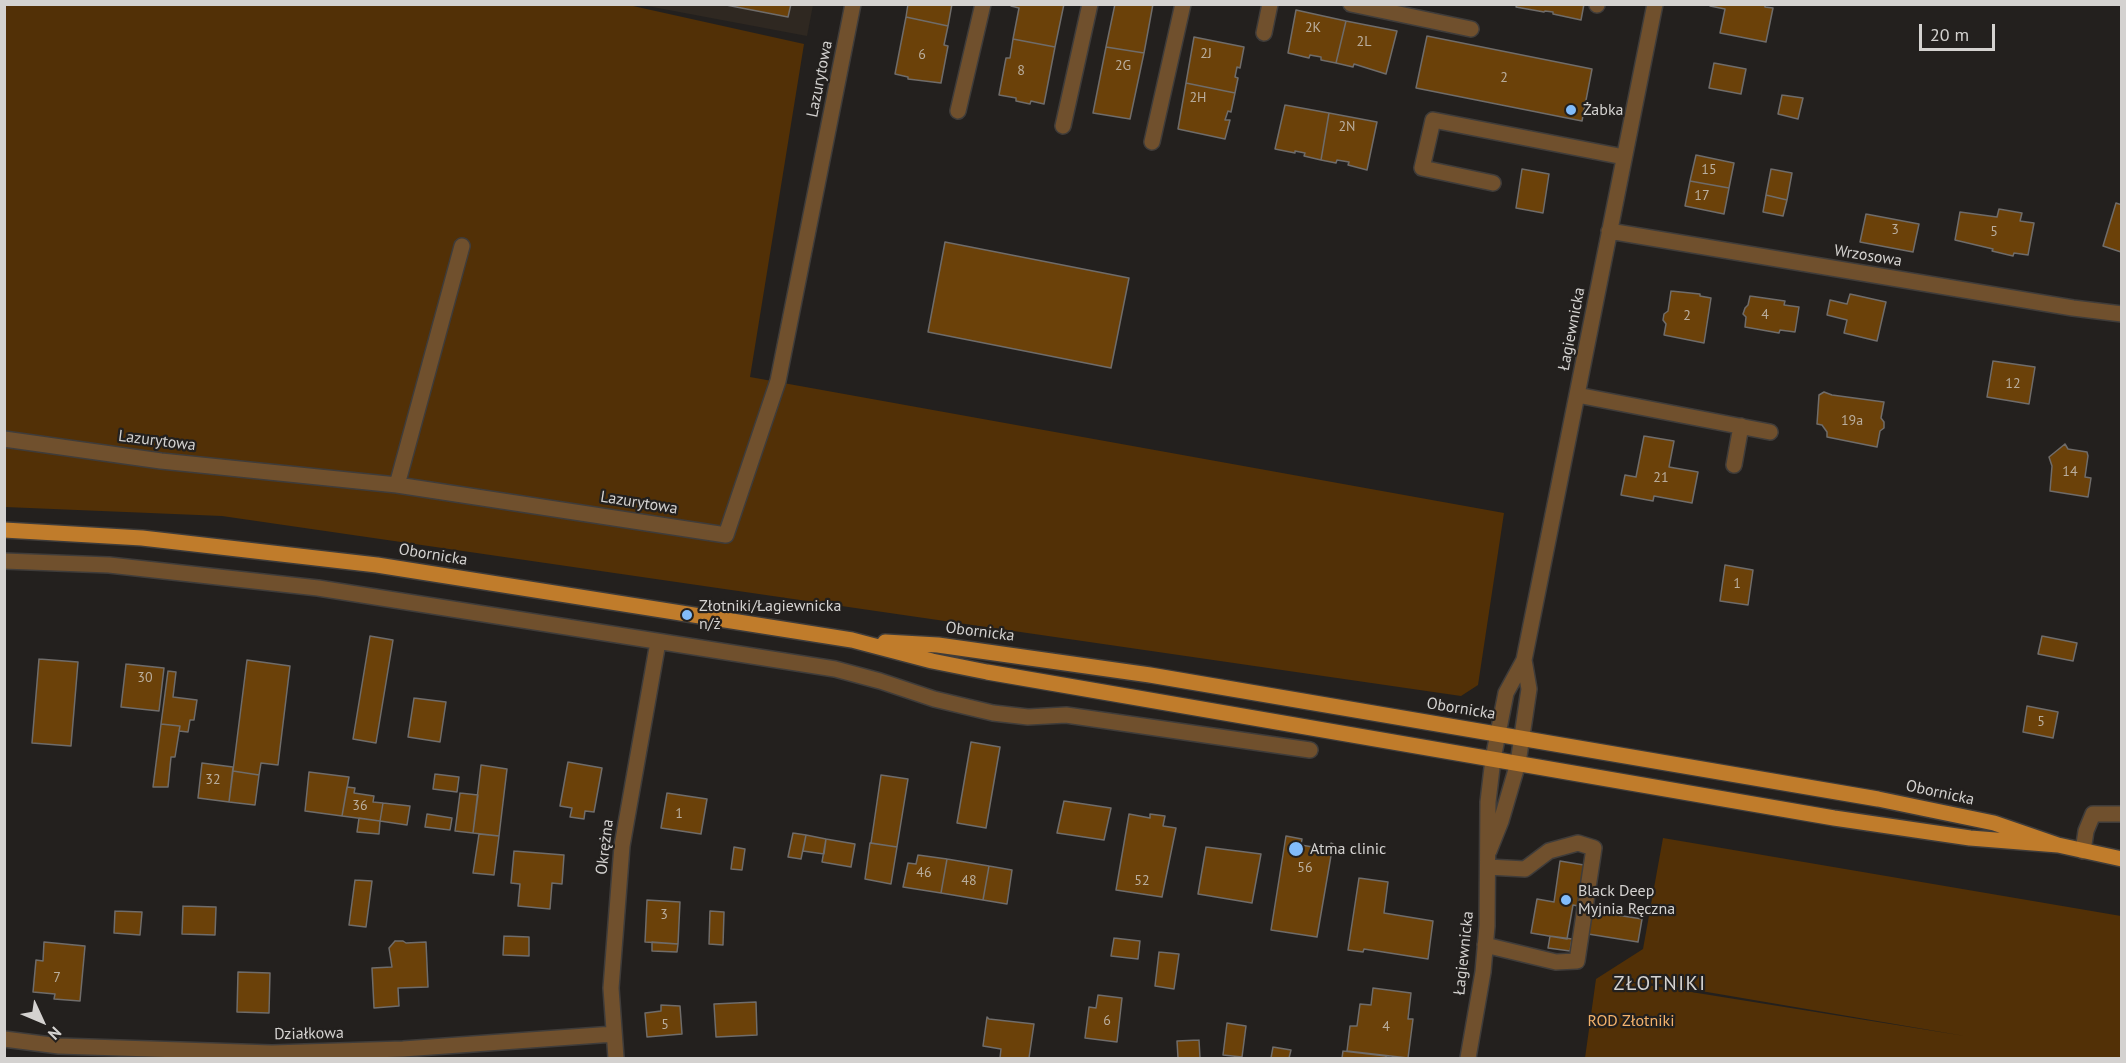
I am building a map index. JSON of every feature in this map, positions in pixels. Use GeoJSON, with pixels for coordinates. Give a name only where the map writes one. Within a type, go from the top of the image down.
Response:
{"type":"FeatureCollection","features":[{"type":"Feature","properties":{"kind":"main road","name":"Obornicka"},"geometry":{"type":"LineString","coordinates":[[4,530],[165,540],[344,560],[852,640],[938,645],[1041,658],[1522,737],[1878,799],[1994,823],[2058,845],[2121,859]]}},
{"type":"Feature","properties":{"kind":"main road","name":"Obornicka"},"geometry":{"type":"LineString","coordinates":[[852,640],[976,670],[1493,759],[1900,828],[2058,845]]}},
{"type":"Feature","properties":{"kind":"street","name":"Lazurytowa"},"geometry":{"type":"LineString","coordinates":[[4,439],[161,461],[397,485],[726,535],[778,381],[853,4]]}},
{"type":"Feature","properties":{"kind":"street"},"geometry":{"type":"LineString","coordinates":[[957,111],[983,4]]}},
{"type":"Feature","properties":{"kind":"street"},"geometry":{"type":"LineString","coordinates":[[1063,126],[1090,4]]}},
{"type":"Feature","properties":{"kind":"street"},"geometry":{"type":"LineString","coordinates":[[1152,142],[1183,4]]}},
{"type":"Feature","properties":{"kind":"street"},"geometry":{"type":"LineString","coordinates":[[1264,33],[1270,4]]}},
{"type":"Feature","properties":{"kind":"street"},"geometry":{"type":"LineString","coordinates":[[1351,4],[1471,29]]}},
{"type":"Feature","properties":{"kind":"street","name":"Łagiewnicka"},"geometry":{"type":"LineString","coordinates":[[1489,851],[1501,821],[1518,763],[1529,689],[1524,660],[1654,4]]}},
{"type":"Feature","properties":{"kind":"street"},"geometry":{"type":"LineString","coordinates":[[1493,183],[1422,168],[1433,120],[1624,157]]}},
{"type":"Feature","properties":{"kind":"street","name":"Wrzosowa"},"geometry":{"type":"LineString","coordinates":[[1609,231],[2121,314]]}},
{"type":"Feature","properties":{"kind":"street"},"geometry":{"type":"LineString","coordinates":[[397,485],[462,246]]}},
{"type":"Feature","properties":{"kind":"street"},"geometry":{"type":"LineString","coordinates":[[1577,395],[1770,432]]}},
{"type":"Feature","properties":{"kind":"street"},"geometry":{"type":"LineString","coordinates":[[1734,465],[1741,426]]}},
{"type":"Feature","properties":{"kind":"street"},"geometry":{"type":"LineString","coordinates":[[4,561],[109,565],[318,588],[835,669],[934,699],[993,713],[1028,717],[1066,715],[1310,750]]}},
{"type":"Feature","properties":{"kind":"street","name":"Okrężna"},"geometry":{"type":"LineString","coordinates":[[616,1059],[612,977],[622,846],[658,642]]}},
{"type":"Feature","properties":{"kind":"street","name":"Łagiewnicka"},"geometry":{"type":"LineString","coordinates":[[1468,1059],[1483,972],[1489,851],[1488,802],[1493,759],[1508,685],[1524,660]]}},
{"type":"Feature","properties":{"kind":"street"},"geometry":{"type":"LineString","coordinates":[[2083,851],[2086,831],[2093,814],[2121,814]]}},
{"type":"Feature","properties":{"kind":"street"},"geometry":{"type":"LineString","coordinates":[[1485,945],[1556,962],[1577,961],[1594,848],[1578,843],[1549,850],[1525,869],[1488,867]]}},
{"type":"Feature","properties":{"kind":"street","name":"Działkowa"},"geometry":{"type":"LineString","coordinates":[[4,1039],[58,1052],[271,1056],[614,1034]]}},
{"type":"Feature","properties":{"kind":"shaded area"},"geometry":{"type":"Polygon","coordinates":[[[642,5],[813,5],[807,36],[642,5]]]}},
{"type":"Feature","properties":{"kind":"green space"},"geometry":{"type":"Polygon","coordinates":[[[624,4],[804,44],[750,377],[1504,513],[1478,685],[1461,696],[222,516],[5,507],[5,5],[624,4]]]}},
{"type":"Feature","properties":{"kind":"green space","name":"ROD Złotniki"},"geometry":{"type":"Polygon","coordinates":[[[1663,838],[2121,916],[2121,1058],[1585,1058],[1596,979],[1643,949],[1663,838]],[[1619,981],[1965,1036],[1660,984],[1619,981]]]}},
{"type":"Feature","properties":{"kind":"building"},"geometry":{"type":"Polygon","coordinates":[[[721,4],[791,4],[788,17],[721,4]]]}},
{"type":"Feature","properties":{"kind":"building"},"geometry":{"type":"Polygon","coordinates":[[[908,4],[952,4],[948,26],[906,17],[908,4]]]}},
{"type":"Feature","properties":{"kind":"building"},"geometry":{"type":"Polygon","coordinates":[[[1011,4],[1064,4],[1055,47],[1013,39],[1019,8],[1011,4]]]}},
{"type":"Feature","properties":{"kind":"building"},"geometry":{"type":"Polygon","coordinates":[[[1115,4],[1153,4],[1144,53],[1106,47],[1115,4]]]}},
{"type":"Feature","properties":{"kind":"building"},"geometry":{"type":"Polygon","coordinates":[[[1517,4],[1584,4],[1581,20],[1553,14],[1553,12],[1516,7],[1517,4]]]}},
{"type":"Feature","properties":{"kind":"building"},"geometry":{"type":"Polygon","coordinates":[[[1710,4],[1765,4],[1765,7],[1773,8],[1766,42],[1720,33],[1725,9],[1710,6],[1710,4]]]}},
{"type":"Feature","properties":{"kind":"building"},"geometry":{"type":"Polygon","coordinates":[[[1296,10],[1346,21],[1336,63],[1321,60],[1321,57],[1310,55],[1309,58],[1288,53],[1296,10]]]}},
{"type":"Feature","properties":{"kind":"building"},"geometry":{"type":"Polygon","coordinates":[[[906,17],[948,26],[944,45],[948,46],[941,83],[908,79],[908,77],[895,74],[906,17]]]}},
{"type":"Feature","properties":{"kind":"building"},"geometry":{"type":"Polygon","coordinates":[[[1346,21],[1397,31],[1386,74],[1354,64],[1353,67],[1336,63],[1346,21]]]}},
{"type":"Feature","properties":{"kind":"building"},"geometry":{"type":"Polygon","coordinates":[[[1427,36],[1592,69],[1582,121],[1416,88],[1427,36]]]}},
{"type":"Feature","properties":{"kind":"building"},"geometry":{"type":"Polygon","coordinates":[[[1194,37],[1244,47],[1240,68],[1237,67],[1235,77],[1238,78],[1235,93],[1186,83],[1194,37]]]}},
{"type":"Feature","properties":{"kind":"building"},"geometry":{"type":"Polygon","coordinates":[[[1013,39],[1055,47],[1044,104],[1031,101],[1030,104],[1016,101],[1016,98],[999,95],[1006,58],[1010,58],[1013,39]]]}},
{"type":"Feature","properties":{"kind":"building"},"geometry":{"type":"Polygon","coordinates":[[[1106,47],[1144,53],[1130,119],[1093,113],[1106,47]]]}},
{"type":"Feature","properties":{"kind":"building"},"geometry":{"type":"Polygon","coordinates":[[[1714,63],[1746,69],[1741,94],[1709,88],[1714,63]]]}},
{"type":"Feature","properties":{"kind":"building"},"geometry":{"type":"Polygon","coordinates":[[[1186,83],[1235,93],[1231,112],[1228,111],[1225,120],[1230,120],[1225,139],[1178,129],[1186,83]]]}},
{"type":"Feature","properties":{"kind":"building"},"geometry":{"type":"Polygon","coordinates":[[[1782,95],[1803,98],[1798,119],[1778,114],[1782,95]]]}},
{"type":"Feature","properties":{"kind":"building"},"geometry":{"type":"Polygon","coordinates":[[[1285,105],[1329,113],[1321,160],[1304,156],[1305,153],[1275,149],[1285,105]]]}},
{"type":"Feature","properties":{"kind":"building"},"geometry":{"type":"Polygon","coordinates":[[[1329,113],[1377,122],[1367,170],[1348,165],[1349,162],[1337,160],[1336,163],[1321,160],[1329,113]]]}},
{"type":"Feature","properties":{"kind":"building"},"geometry":{"type":"Polygon","coordinates":[[[1696,155],[1734,163],[1729,188],[1690,181],[1696,155]]]}},
{"type":"Feature","properties":{"kind":"building"},"geometry":{"type":"Polygon","coordinates":[[[1522,169],[1549,174],[1543,213],[1516,208],[1522,169]]]}},
{"type":"Feature","properties":{"kind":"building"},"geometry":{"type":"Polygon","coordinates":[[[1771,169],[1792,173],[1787,200],[1766,195],[1771,169]]]}},
{"type":"Feature","properties":{"kind":"building"},"geometry":{"type":"Polygon","coordinates":[[[1690,181],[1729,188],[1724,214],[1685,206],[1690,181]]]}},
{"type":"Feature","properties":{"kind":"building"},"geometry":{"type":"Polygon","coordinates":[[[1766,195],[1787,200],[1783,216],[1763,212],[1766,195]]]}},
{"type":"Feature","properties":{"kind":"building"},"geometry":{"type":"Polygon","coordinates":[[[2116,203],[2122,205],[2122,255],[2121,252],[2103,246],[2116,203]]]}},
{"type":"Feature","properties":{"kind":"building"},"geometry":{"type":"Polygon","coordinates":[[[1999,209],[2022,213],[2020,221],[2034,223],[2028,255],[2014,253],[2013,256],[1955,240],[1960,212],[1997,217],[1999,209]]]}},
{"type":"Feature","properties":{"kind":"building"},"geometry":{"type":"Polygon","coordinates":[[[1866,214],[1919,224],[1913,252],[1860,242],[1866,214]]]}},
{"type":"Feature","properties":{"kind":"building"},"geometry":{"type":"Polygon","coordinates":[[[945,242],[1129,278],[1111,368],[928,332],[945,242]]]}},
{"type":"Feature","properties":{"kind":"building"},"geometry":{"type":"Polygon","coordinates":[[[1671,291],[1700,294],[1700,296],[1711,298],[1704,343],[1664,335],[1666,324],[1663,320],[1664,314],[1668,311],[1671,291]]]}},
{"type":"Feature","properties":{"kind":"building"},"geometry":{"type":"Polygon","coordinates":[[[1850,294],[1886,302],[1877,341],[1844,333],[1847,320],[1827,315],[1830,300],[1847,304],[1850,294]]]}},
{"type":"Feature","properties":{"kind":"building"},"geometry":{"type":"Polygon","coordinates":[[[1750,296],[1785,301],[1784,305],[1799,307],[1795,332],[1780,330],[1779,333],[1745,327],[1746,317],[1743,314],[1750,296]]]}},
{"type":"Feature","properties":{"kind":"building"},"geometry":{"type":"Polygon","coordinates":[[[1993,361],[2035,367],[2029,404],[1987,397],[1993,361]]]}},
{"type":"Feature","properties":{"kind":"building"},"geometry":{"type":"Polygon","coordinates":[[[1824,392],[1884,402],[1881,418],[1884,428],[1880,431],[1877,447],[1827,437],[1827,432],[1822,425],[1817,424],[1819,395],[1824,392]]]}},
{"type":"Feature","properties":{"kind":"building"},"geometry":{"type":"Polygon","coordinates":[[[1644,436],[1674,441],[1669,467],[1698,472],[1692,503],[1654,496],[1653,501],[1621,495],[1625,475],[1636,477],[1644,436]]]}},
{"type":"Feature","properties":{"kind":"building"},"geometry":{"type":"Polygon","coordinates":[[[2065,444],[2068,449],[2087,452],[2085,477],[2091,478],[2088,497],[2050,491],[2052,466],[2049,457],[2065,444]]]}},
{"type":"Feature","properties":{"kind":"building"},"geometry":{"type":"Polygon","coordinates":[[[1725,565],[1753,570],[1748,605],[1720,601],[1725,565]]]}},
{"type":"Feature","properties":{"kind":"building"},"geometry":{"type":"Polygon","coordinates":[[[370,636],[393,640],[376,743],[353,739],[370,636]]]}},
{"type":"Feature","properties":{"kind":"building"},"geometry":{"type":"Polygon","coordinates":[[[2042,636],[2077,643],[2073,661],[2038,654],[2042,636]]]}},
{"type":"Feature","properties":{"kind":"building"},"geometry":{"type":"Polygon","coordinates":[[[39,659],[78,662],[71,746],[32,743],[39,659]]]}},
{"type":"Feature","properties":{"kind":"building"},"geometry":{"type":"Polygon","coordinates":[[[247,660],[290,666],[278,765],[261,763],[259,775],[233,771],[247,660]]]}},
{"type":"Feature","properties":{"kind":"building"},"geometry":{"type":"Polygon","coordinates":[[[126,664],[164,668],[159,711],[121,707],[126,664]]]}},
{"type":"Feature","properties":{"kind":"building"},"geometry":{"type":"Polygon","coordinates":[[[168,671],[176,672],[173,697],[197,700],[194,720],[190,720],[188,732],[179,731],[180,726],[161,724],[168,671]]]}},
{"type":"Feature","properties":{"kind":"building"},"geometry":{"type":"Polygon","coordinates":[[[414,698],[446,702],[440,742],[408,737],[414,698]]]}},
{"type":"Feature","properties":{"kind":"building"},"geometry":{"type":"Polygon","coordinates":[[[2027,706],[2058,712],[2053,738],[2023,732],[2027,706]]]}},
{"type":"Feature","properties":{"kind":"building"},"geometry":{"type":"Polygon","coordinates":[[[161,724],[180,726],[175,757],[171,757],[168,787],[153,787],[161,724]]]}},
{"type":"Feature","properties":{"kind":"building"},"geometry":{"type":"Polygon","coordinates":[[[971,742],[1000,747],[986,828],[957,823],[971,742]]]}},
{"type":"Feature","properties":{"kind":"building"},"geometry":{"type":"Polygon","coordinates":[[[568,762],[602,768],[594,812],[585,811],[584,819],[570,817],[572,808],[560,806],[568,762]]]}},
{"type":"Feature","properties":{"kind":"building"},"geometry":{"type":"Polygon","coordinates":[[[202,763],[233,767],[229,802],[198,798],[202,763]]]}},
{"type":"Feature","properties":{"kind":"building"},"geometry":{"type":"Polygon","coordinates":[[[481,765],[507,769],[499,836],[473,833],[481,765]]]}},
{"type":"Feature","properties":{"kind":"building"},"geometry":{"type":"Polygon","coordinates":[[[233,771],[259,775],[255,805],[229,802],[233,771]]]}},
{"type":"Feature","properties":{"kind":"building"},"geometry":{"type":"Polygon","coordinates":[[[309,772],[349,777],[342,816],[305,811],[309,772]]]}},
{"type":"Feature","properties":{"kind":"building"},"geometry":{"type":"Polygon","coordinates":[[[435,774],[459,777],[457,792],[433,789],[435,774]]]}},
{"type":"Feature","properties":{"kind":"building"},"geometry":{"type":"Polygon","coordinates":[[[881,775],[908,779],[897,847],[871,843],[881,775]]]}},
{"type":"Feature","properties":{"kind":"building"},"geometry":{"type":"Polygon","coordinates":[[[347,787],[355,788],[354,793],[374,796],[373,802],[383,803],[380,821],[342,816],[347,787]]]}},
{"type":"Feature","properties":{"kind":"building"},"geometry":{"type":"Polygon","coordinates":[[[460,793],[478,795],[473,833],[455,831],[460,793]]]}},
{"type":"Feature","properties":{"kind":"building"},"geometry":{"type":"Polygon","coordinates":[[[667,793],[707,799],[701,834],[661,828],[667,793]]]}},
{"type":"Feature","properties":{"kind":"building"},"geometry":{"type":"Polygon","coordinates":[[[1064,801],[1111,808],[1104,840],[1057,833],[1064,801]]]}},
{"type":"Feature","properties":{"kind":"building"},"geometry":{"type":"Polygon","coordinates":[[[383,803],[410,806],[407,825],[380,821],[383,803]]]}},
{"type":"Feature","properties":{"kind":"building"},"geometry":{"type":"Polygon","coordinates":[[[427,814],[452,818],[450,830],[425,827],[427,814]]]}},
{"type":"Feature","properties":{"kind":"building"},"geometry":{"type":"Polygon","coordinates":[[[1129,814],[1150,818],[1150,814],[1165,816],[1163,826],[1176,828],[1162,897],[1116,890],[1129,814]]]}},
{"type":"Feature","properties":{"kind":"building"},"geometry":{"type":"Polygon","coordinates":[[[359,818],[380,821],[379,834],[357,832],[359,818]]]}},
{"type":"Feature","properties":{"kind":"building"},"geometry":{"type":"Polygon","coordinates":[[[793,833],[806,835],[801,859],[788,857],[793,833]]]}},
{"type":"Feature","properties":{"kind":"building"},"geometry":{"type":"Polygon","coordinates":[[[479,834],[499,836],[494,875],[473,873],[479,834]]]}},
{"type":"Feature","properties":{"kind":"building"},"geometry":{"type":"Polygon","coordinates":[[[806,835],[826,839],[824,854],[803,851],[806,835]]]}},
{"type":"Feature","properties":{"kind":"building"},"geometry":{"type":"Polygon","coordinates":[[[1286,836],[1302,839],[1301,845],[1330,850],[1331,843],[1333,844],[1317,937],[1271,930],[1286,836]]]}},
{"type":"Feature","properties":{"kind":"building"},"geometry":{"type":"Polygon","coordinates":[[[826,839],[855,844],[851,867],[822,862],[826,839]]]}},
{"type":"Feature","properties":{"kind":"building"},"geometry":{"type":"Polygon","coordinates":[[[870,843],[897,847],[891,884],[865,879],[870,843]]]}},
{"type":"Feature","properties":{"kind":"building"},"geometry":{"type":"Polygon","coordinates":[[[734,847],[745,849],[742,870],[731,869],[734,847]]]}},
{"type":"Feature","properties":{"kind":"building"},"geometry":{"type":"Polygon","coordinates":[[[1206,847],[1261,854],[1252,903],[1198,894],[1206,847]]]}},
{"type":"Feature","properties":{"kind":"building"},"geometry":{"type":"Polygon","coordinates":[[[514,851],[564,855],[562,884],[552,883],[550,909],[518,906],[520,884],[511,883],[514,851]]]}},
{"type":"Feature","properties":{"kind":"building"},"geometry":{"type":"Polygon","coordinates":[[[918,855],[947,859],[941,893],[903,887],[908,863],[916,864],[918,855]]]}},
{"type":"Feature","properties":{"kind":"building"},"geometry":{"type":"Polygon","coordinates":[[[947,859],[989,866],[983,900],[941,893],[947,859]]]}},
{"type":"Feature","properties":{"kind":"building","name":"Black Deep Myjnia Ręczna"},"geometry":{"type":"Polygon","coordinates":[[[1560,861],[1584,865],[1578,906],[1573,905],[1567,939],[1531,933],[1537,899],[1554,902],[1560,861]]]}},
{"type":"Feature","properties":{"kind":"building"},"geometry":{"type":"Polygon","coordinates":[[[989,866],[1012,870],[1007,904],[983,900],[989,866]]]}},
{"type":"Feature","properties":{"kind":"building"},"geometry":{"type":"Polygon","coordinates":[[[1359,878],[1388,882],[1384,913],[1433,921],[1428,959],[1364,949],[1363,952],[1348,950],[1359,878]]]}},
{"type":"Feature","properties":{"kind":"building"},"geometry":{"type":"Polygon","coordinates":[[[355,880],[372,881],[366,927],[349,925],[355,880]]]}},
{"type":"Feature","properties":{"kind":"building"},"geometry":{"type":"Polygon","coordinates":[[[647,900],[680,902],[678,944],[645,942],[647,900]]]}},
{"type":"Feature","properties":{"kind":"building"},"geometry":{"type":"Polygon","coordinates":[[[183,906],[216,907],[215,935],[182,934],[183,906]]]}},
{"type":"Feature","properties":{"kind":"building"},"geometry":{"type":"Polygon","coordinates":[[[115,911],[142,912],[140,935],[114,933],[115,911]]]}},
{"type":"Feature","properties":{"kind":"building"},"geometry":{"type":"Polygon","coordinates":[[[710,911],[724,912],[723,945],[709,944],[710,911]]]}},
{"type":"Feature","properties":{"kind":"building"},"geometry":{"type":"Polygon","coordinates":[[[1591,911],[1642,919],[1638,942],[1588,934],[1591,911]]]}},
{"type":"Feature","properties":{"kind":"building"},"geometry":{"type":"Polygon","coordinates":[[[504,936],[529,937],[529,956],[503,955],[504,936]]]}},
{"type":"Feature","properties":{"kind":"building"},"geometry":{"type":"Polygon","coordinates":[[[1550,936],[1572,939],[1570,951],[1548,948],[1550,936]]]}},
{"type":"Feature","properties":{"kind":"building"},"geometry":{"type":"Polygon","coordinates":[[[1114,938],[1140,941],[1138,959],[1111,956],[1114,938]]]}},
{"type":"Feature","properties":{"kind":"building"},"geometry":{"type":"Polygon","coordinates":[[[395,941],[426,942],[428,987],[398,988],[399,1006],[374,1008],[372,968],[392,967],[389,948],[395,941]]]}},
{"type":"Feature","properties":{"kind":"building"},"geometry":{"type":"Polygon","coordinates":[[[44,942],[85,946],[80,1001],[54,999],[55,994],[33,992],[36,960],[43,961],[44,942]]]}},
{"type":"Feature","properties":{"kind":"building"},"geometry":{"type":"Polygon","coordinates":[[[652,942],[678,944],[677,952],[652,951],[652,942]]]}},
{"type":"Feature","properties":{"kind":"building"},"geometry":{"type":"Polygon","coordinates":[[[1159,952],[1179,954],[1174,989],[1155,986],[1159,952]]]}},
{"type":"Feature","properties":{"kind":"building"},"geometry":{"type":"Polygon","coordinates":[[[238,972],[270,973],[269,1013],[237,1012],[238,972]]]}},
{"type":"Feature","properties":{"kind":"building"},"geometry":{"type":"Polygon","coordinates":[[[1373,988],[1411,993],[1408,1019],[1413,1019],[1408,1058],[1347,1051],[1350,1026],[1357,1026],[1360,1004],[1371,1005],[1373,988]]]}},
{"type":"Feature","properties":{"kind":"building"},"geometry":{"type":"Polygon","coordinates":[[[1098,995],[1122,998],[1117,1042],[1085,1038],[1089,1007],[1096,1008],[1098,995]]]}},
{"type":"Feature","properties":{"kind":"building"},"geometry":{"type":"Polygon","coordinates":[[[756,1002],[757,1035],[716,1037],[714,1004],[756,1002]]]}},
{"type":"Feature","properties":{"kind":"building"},"geometry":{"type":"Polygon","coordinates":[[[661,1005],[680,1006],[682,1034],[647,1037],[645,1013],[661,1011],[661,1005]]]}},
{"type":"Feature","properties":{"kind":"building"},"geometry":{"type":"Polygon","coordinates":[[[987,1017],[1034,1024],[1029,1058],[1000,1058],[1001,1049],[983,1046],[987,1017]]]}},
{"type":"Feature","properties":{"kind":"building"},"geometry":{"type":"Polygon","coordinates":[[[1227,1023],[1246,1026],[1242,1057],[1223,1055],[1227,1023]]]}},
{"type":"Feature","properties":{"kind":"building"},"geometry":{"type":"Polygon","coordinates":[[[1199,1040],[1200,1058],[1178,1058],[1177,1041],[1199,1040]]]}},
{"type":"Feature","properties":{"kind":"building"},"geometry":{"type":"Polygon","coordinates":[[[1273,1047],[1291,1050],[1289,1058],[1271,1058],[1273,1047]]]}},
{"type":"Feature","properties":{"kind":"building"},"geometry":{"type":"Polygon","coordinates":[[[1343,1051],[1386,1056],[1386,1058],[1342,1058],[1343,1051]]]}},
{"type":"Feature","properties":{"kind":"place","name":"Żabka"},"geometry":{"type":"Point","coordinates":[1571,110]}},
{"type":"Feature","properties":{"kind":"place","name":"Złotniki/Łagiewnicka n/ż"},"geometry":{"type":"Point","coordinates":[687,615]}},
{"type":"Feature","properties":{"kind":"place","name":"Atma clinic"},"geometry":{"type":"Point","coordinates":[1296,849]}},
{"type":"Feature","properties":{"kind":"place","name":"Black Deep Myjnia Ręczna"},"geometry":{"type":"Point","coordinates":[1566,900]}},
{"type":"Feature","properties":{"kind":"district","name":"ZŁOTNIKI"},"geometry":{"type":"Point","coordinates":[1660,984]}}]}
